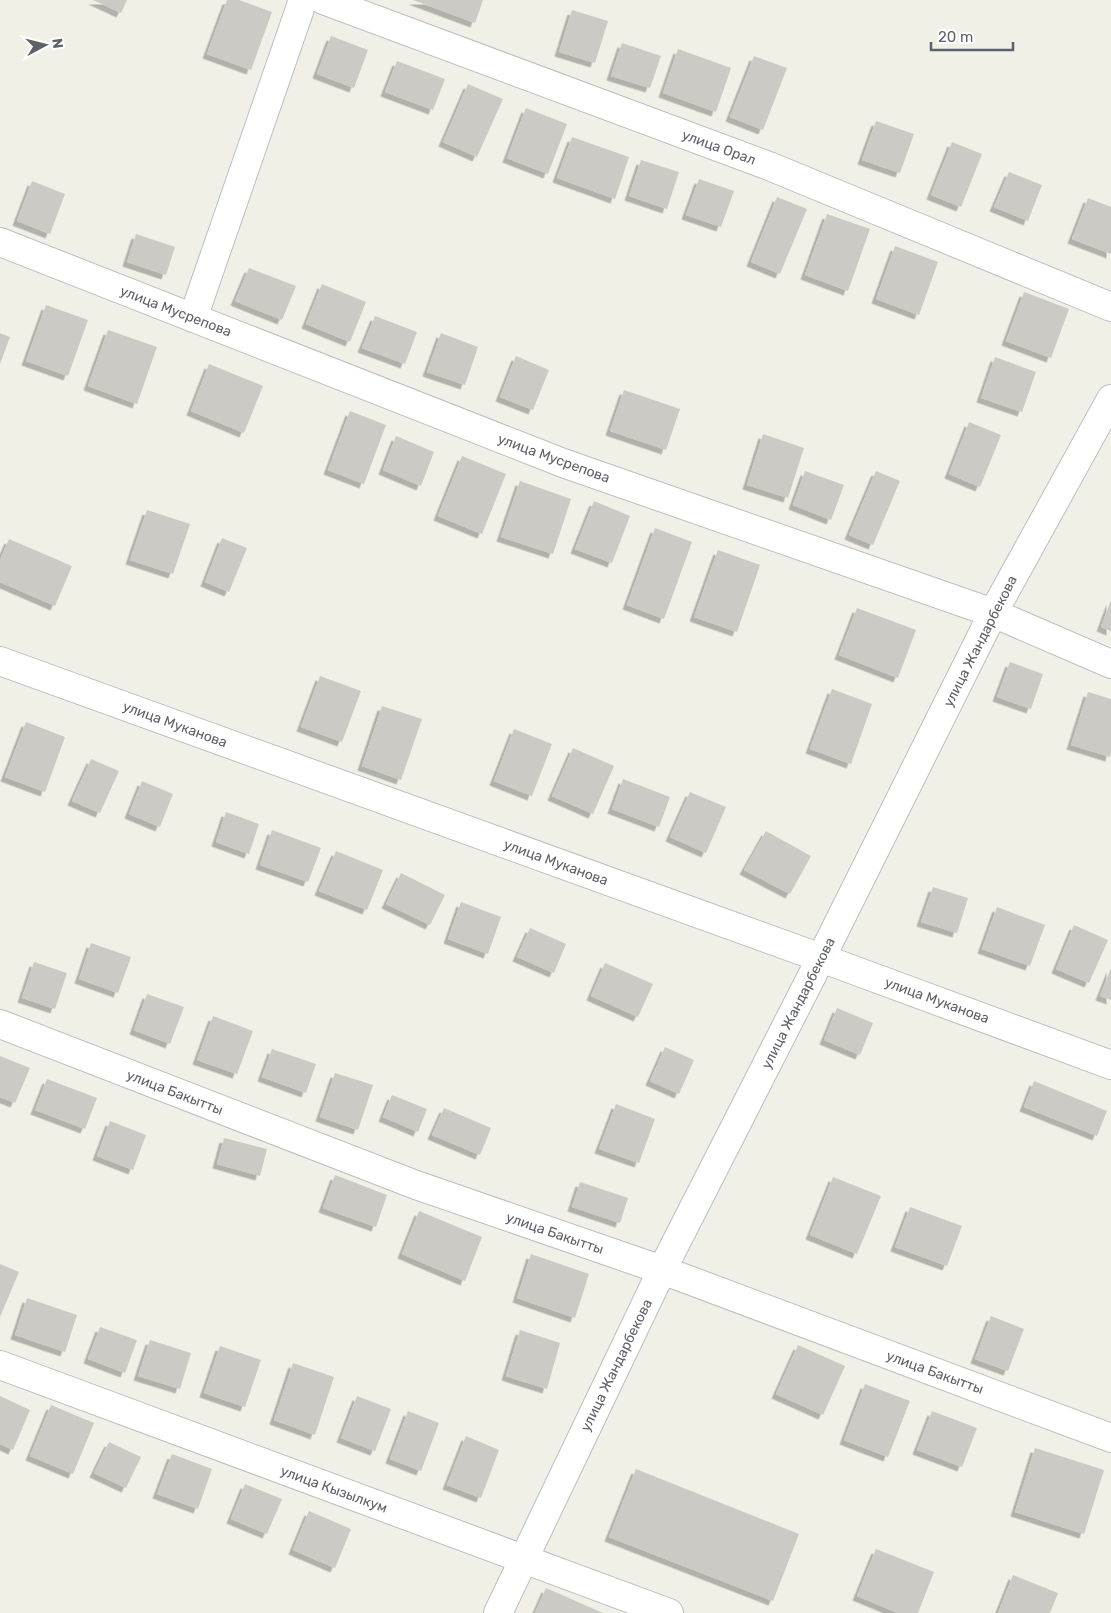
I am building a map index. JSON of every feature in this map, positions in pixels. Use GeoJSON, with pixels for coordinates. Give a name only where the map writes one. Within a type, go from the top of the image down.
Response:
{"type":"FeatureCollection","features":[{"type":"Feature","properties":{"kind":"street"},"geometry":{"type":"LineString","coordinates":[[193,318],[303,0]]}},
{"type":"Feature","properties":{"kind":"street","name":"улица Орал"},"geometry":{"type":"LineString","coordinates":[[323,0],[769,166],[1111,306]]}},
{"type":"Feature","properties":{"kind":"street","name":"улица Мусрепова"},"geometry":{"type":"LineString","coordinates":[[0,242],[563,462],[993,613],[1111,664]]}},
{"type":"Feature","properties":{"kind":"street","name":"улица Жандарбекова"},"geometry":{"type":"LineString","coordinates":[[498,1613],[662,1270],[821,958],[993,613],[1111,399]]}},
{"type":"Feature","properties":{"kind":"street","name":"улица Муканова"},"geometry":{"type":"LineString","coordinates":[[0,661],[1111,1065]]}},
{"type":"Feature","properties":{"kind":"street","name":"улица Бакытты"},"geometry":{"type":"LineString","coordinates":[[0,1024],[416,1185],[662,1270],[1111,1438]]}},
{"type":"Feature","properties":{"kind":"street","name":"улица Кызылкум"},"geometry":{"type":"LineString","coordinates":[[0,1366],[669,1613]]}},
{"type":"Feature","properties":{"kind":"building"},"geometry":{"type":"Polygon","coordinates":[[[93,0],[127,0],[121,13],[93,0]]]}},
{"type":"Feature","properties":{"kind":"building"},"geometry":{"type":"Polygon","coordinates":[[[227,0],[239,0],[272,12],[251,70],[207,54],[227,0]]]}},
{"type":"Feature","properties":{"kind":"building"},"geometry":{"type":"Polygon","coordinates":[[[413,0],[483,0],[475,23],[413,0]]]}},
{"type":"Feature","properties":{"kind":"building"},"geometry":{"type":"Polygon","coordinates":[[[572,10],[608,21],[595,63],[559,52],[572,10]]]}},
{"type":"Feature","properties":{"kind":"building"},"geometry":{"type":"Polygon","coordinates":[[[331,36],[368,50],[354,88],[317,74],[331,36]]]}},
{"type":"Feature","properties":{"kind":"building"},"geometry":{"type":"Polygon","coordinates":[[[622,43],[661,56],[650,88],[611,76],[622,43]]]}},
{"type":"Feature","properties":{"kind":"building"},"geometry":{"type":"Polygon","coordinates":[[[678,49],[731,68],[716,112],[663,93],[678,49]]]}},
{"type":"Feature","properties":{"kind":"building"},"geometry":{"type":"Polygon","coordinates":[[[754,56],[787,68],[763,130],[730,117],[754,56]]]}},
{"type":"Feature","properties":{"kind":"building"},"geometry":{"type":"Polygon","coordinates":[[[397,61],[445,79],[433,110],[385,92],[397,61]]]}},
{"type":"Feature","properties":{"kind":"building"},"geometry":{"type":"Polygon","coordinates":[[[468,84],[503,99],[477,157],[443,142],[468,84]]]}},
{"type":"Feature","properties":{"kind":"building"},"geometry":{"type":"Polygon","coordinates":[[[526,108],[567,124],[548,174],[507,158],[526,108]]]}},
{"type":"Feature","properties":{"kind":"building"},"geometry":{"type":"Polygon","coordinates":[[[876,121],[914,134],[900,173],[862,160],[876,121]]]}},
{"type":"Feature","properties":{"kind":"building"},"geometry":{"type":"Polygon","coordinates":[[[572,137],[629,157],[615,199],[557,178],[572,137]]]}},
{"type":"Feature","properties":{"kind":"building"},"geometry":{"type":"Polygon","coordinates":[[[952,142],[982,154],[961,207],[931,195],[952,142]]]}},
{"type":"Feature","properties":{"kind":"building"},"geometry":{"type":"Polygon","coordinates":[[[641,160],[679,172],[667,209],[629,196],[641,160]]]}},
{"type":"Feature","properties":{"kind":"building"},"geometry":{"type":"Polygon","coordinates":[[[1009,172],[1042,185],[1028,221],[994,207],[1009,172]]]}},
{"type":"Feature","properties":{"kind":"building"},"geometry":{"type":"Polygon","coordinates":[[[699,179],[734,191],[721,227],[686,215],[699,179]]]}},
{"type":"Feature","properties":{"kind":"building"},"geometry":{"type":"Polygon","coordinates":[[[32,181],[65,194],[50,234],[17,221],[32,181]]]}},
{"type":"Feature","properties":{"kind":"building"},"geometry":{"type":"Polygon","coordinates":[[[777,197],[807,209],[780,274],[751,262],[777,197]]]}},
{"type":"Feature","properties":{"kind":"building"},"geometry":{"type":"Polygon","coordinates":[[[1088,198],[1111,207],[1111,254],[1072,239],[1088,198]]]}},
{"type":"Feature","properties":{"kind":"building"},"geometry":{"type":"Polygon","coordinates":[[[827,214],[870,229],[848,291],[805,275],[827,214]]]}},
{"type":"Feature","properties":{"kind":"building"},"geometry":{"type":"Polygon","coordinates":[[[136,234],[175,247],[166,275],[127,262],[136,234]]]}},
{"type":"Feature","properties":{"kind":"building"},"geometry":{"type":"Polygon","coordinates":[[[895,246],[938,262],[919,315],[876,299],[895,246]]]}},
{"type":"Feature","properties":{"kind":"building"},"geometry":{"type":"Polygon","coordinates":[[[249,268],[296,286],[282,320],[235,301],[249,268]]]}},
{"type":"Feature","properties":{"kind":"building"},"geometry":{"type":"Polygon","coordinates":[[[322,284],[366,302],[350,342],[306,324],[322,284]]]}},
{"type":"Feature","properties":{"kind":"building"},"geometry":{"type":"Polygon","coordinates":[[[1024,292],[1069,309],[1051,358],[1006,341],[1024,292]]]}},
{"type":"Feature","properties":{"kind":"building"},"geometry":{"type":"Polygon","coordinates":[[[46,305],[88,320],[68,376],[26,361],[46,305]]]}},
{"type":"Feature","properties":{"kind":"building"},"geometry":{"type":"Polygon","coordinates":[[[375,316],[417,332],[405,364],[362,348],[375,316]]]}},
{"type":"Feature","properties":{"kind":"building"},"geometry":{"type":"Polygon","coordinates":[[[108,330],[157,347],[137,404],[88,386],[108,330]]]}},
{"type":"Feature","properties":{"kind":"building"},"geometry":{"type":"Polygon","coordinates":[[[0,333],[10,337],[0,364],[0,333]]]}},
{"type":"Feature","properties":{"kind":"building"},"geometry":{"type":"Polygon","coordinates":[[[441,333],[478,347],[465,385],[427,372],[441,333]]]}},
{"type":"Feature","properties":{"kind":"building"},"geometry":{"type":"Polygon","coordinates":[[[516,356],[549,370],[533,410],[500,397],[516,356]]]}},
{"type":"Feature","properties":{"kind":"building"},"geometry":{"type":"Polygon","coordinates":[[[995,357],[1036,372],[1022,412],[981,398],[995,357]]]}},
{"type":"Feature","properties":{"kind":"building"},"geometry":{"type":"Polygon","coordinates":[[[209,364],[263,386],[244,433],[191,411],[209,364]]]}},
{"type":"Feature","properties":{"kind":"building"},"geometry":{"type":"Polygon","coordinates":[[[624,390],[680,409],[666,450],[610,431],[624,390]]]}},
{"type":"Feature","properties":{"kind":"building"},"geometry":{"type":"Polygon","coordinates":[[[350,411],[386,425],[364,484],[328,470],[350,411]]]}},
{"type":"Feature","properties":{"kind":"building"},"geometry":{"type":"Polygon","coordinates":[[[969,422],[1001,435],[980,487],[949,474],[969,422]]]}},
{"type":"Feature","properties":{"kind":"building"},"geometry":{"type":"Polygon","coordinates":[[[763,434],[804,448],[788,498],[747,485],[763,434]]]}},
{"type":"Feature","properties":{"kind":"building"},"geometry":{"type":"Polygon","coordinates":[[[396,436],[434,452],[421,486],[383,470],[396,436]]]}},
{"type":"Feature","properties":{"kind":"building"},"geometry":{"type":"Polygon","coordinates":[[[462,456],[506,474],[482,534],[438,516],[462,456]]]}},
{"type":"Feature","properties":{"kind":"building"},"geometry":{"type":"Polygon","coordinates":[[[805,471],[844,485],[831,520],[793,505],[805,471]]]}},
{"type":"Feature","properties":{"kind":"building"},"geometry":{"type":"Polygon","coordinates":[[[876,471],[900,481],[873,545],[849,535],[876,471]]]}},
{"type":"Feature","properties":{"kind":"building"},"geometry":{"type":"Polygon","coordinates":[[[520,481],[571,499],[553,554],[501,537],[520,481]]]}},
{"type":"Feature","properties":{"kind":"building"},"geometry":{"type":"Polygon","coordinates":[[[594,501],[630,516],[612,563],[575,549],[594,501]]]}},
{"type":"Feature","properties":{"kind":"building"},"geometry":{"type":"Polygon","coordinates":[[[147,510],[190,524],[173,574],[130,560],[147,510]]]}},
{"type":"Feature","properties":{"kind":"building"},"geometry":{"type":"Polygon","coordinates":[[[655,528],[692,542],[664,619],[627,605],[655,528]]]}},
{"type":"Feature","properties":{"kind":"building"},"geometry":{"type":"Polygon","coordinates":[[[222,538],[247,548],[229,592],[205,582],[222,538]]]}},
{"type":"Feature","properties":{"kind":"building"},"geometry":{"type":"Polygon","coordinates":[[[9,539],[72,566],[55,606],[0,582],[0,560],[9,539]]]}},
{"type":"Feature","properties":{"kind":"building"},"geometry":{"type":"Polygon","coordinates":[[[718,550],[760,565],[737,632],[694,617],[718,550]]]}},
{"type":"Feature","properties":{"kind":"building"},"geometry":{"type":"Polygon","coordinates":[[[1111,600],[1111,631],[1101,627],[1111,600]]]}},
{"type":"Feature","properties":{"kind":"building"},"geometry":{"type":"Polygon","coordinates":[[[857,608],[916,630],[898,678],[839,655],[857,608]]]}},
{"type":"Feature","properties":{"kind":"building"},"geometry":{"type":"Polygon","coordinates":[[[1010,662],[1043,674],[1031,709],[997,697],[1010,662]]]}},
{"type":"Feature","properties":{"kind":"building"},"geometry":{"type":"Polygon","coordinates":[[[320,676],[361,691],[342,742],[301,727],[320,676]]]}},
{"type":"Feature","properties":{"kind":"building"},"geometry":{"type":"Polygon","coordinates":[[[832,689],[872,704],[851,764],[810,749],[832,689]]]}},
{"type":"Feature","properties":{"kind":"building"},"geometry":{"type":"Polygon","coordinates":[[[1088,692],[1111,699],[1110,757],[1071,745],[1088,692]]]}},
{"type":"Feature","properties":{"kind":"building"},"geometry":{"type":"Polygon","coordinates":[[[382,706],[422,719],[401,780],[362,766],[382,706]]]}},
{"type":"Feature","properties":{"kind":"building"},"geometry":{"type":"Polygon","coordinates":[[[26,722],[65,737],[45,792],[5,777],[26,722]]]}},
{"type":"Feature","properties":{"kind":"building"},"geometry":{"type":"Polygon","coordinates":[[[514,729],[552,744],[532,796],[494,781],[514,729]]]}},
{"type":"Feature","properties":{"kind":"building"},"geometry":{"type":"Polygon","coordinates":[[[573,748],[614,766],[593,814],[552,796],[573,748]]]}},
{"type":"Feature","properties":{"kind":"building"},"geometry":{"type":"Polygon","coordinates":[[[91,759],[119,771],[100,813],[72,801],[91,759]]]}},
{"type":"Feature","properties":{"kind":"building"},"geometry":{"type":"Polygon","coordinates":[[[623,779],[670,797],[659,827],[612,809],[623,779]]]}},
{"type":"Feature","properties":{"kind":"building"},"geometry":{"type":"Polygon","coordinates":[[[142,781],[173,794],[160,827],[129,814],[142,781]]]}},
{"type":"Feature","properties":{"kind":"building"},"geometry":{"type":"Polygon","coordinates":[[[690,792],[726,807],[706,853],[670,837],[690,792]]]}},
{"type":"Feature","properties":{"kind":"building"},"geometry":{"type":"Polygon","coordinates":[[[226,812],[259,824],[249,854],[216,842],[226,812]]]}},
{"type":"Feature","properties":{"kind":"building"},"geometry":{"type":"Polygon","coordinates":[[[272,830],[321,848],[308,882],[260,865],[272,830]]]}},
{"type":"Feature","properties":{"kind":"building"},"geometry":{"type":"Polygon","coordinates":[[[766,831],[811,856],[790,894],[744,870],[766,831]]]}},
{"type":"Feature","properties":{"kind":"building"},"geometry":{"type":"Polygon","coordinates":[[[336,851],[383,870],[367,910],[319,891],[336,851]]]}},
{"type":"Feature","properties":{"kind":"building"},"geometry":{"type":"Polygon","coordinates":[[[401,873],[445,895],[430,925],[386,904],[401,873]]]}},
{"type":"Feature","properties":{"kind":"building"},"geometry":{"type":"Polygon","coordinates":[[[933,887],[968,898],[957,933],[921,922],[933,887]]]}},
{"type":"Feature","properties":{"kind":"building"},"geometry":{"type":"Polygon","coordinates":[[[461,902],[501,917],[488,954],[448,939],[461,902]]]}},
{"type":"Feature","properties":{"kind":"building"},"geometry":{"type":"Polygon","coordinates":[[[997,907],[1045,925],[1030,966],[982,949],[997,907]]]}},
{"type":"Feature","properties":{"kind":"building"},"geometry":{"type":"Polygon","coordinates":[[[1074,925],[1108,940],[1089,983],[1056,969],[1074,925]]]}},
{"type":"Feature","properties":{"kind":"building"},"geometry":{"type":"Polygon","coordinates":[[[530,928],[566,944],[554,973],[517,957],[530,928]]]}},
{"type":"Feature","properties":{"kind":"building"},"geometry":{"type":"Polygon","coordinates":[[[91,943],[131,957],[118,993],[79,979],[91,943]]]}},
{"type":"Feature","properties":{"kind":"building"},"geometry":{"type":"Polygon","coordinates":[[[34,962],[67,973],[55,1009],[22,998],[34,962]]]}},
{"type":"Feature","properties":{"kind":"building"},"geometry":{"type":"Polygon","coordinates":[[[605,963],[653,984],[638,1017],[591,996],[605,963]]]}},
{"type":"Feature","properties":{"kind":"building"},"geometry":{"type":"Polygon","coordinates":[[[1111,968],[1111,1000],[1100,996],[1111,968]]]}},
{"type":"Feature","properties":{"kind":"building"},"geometry":{"type":"Polygon","coordinates":[[[147,994],[184,1007],[170,1044],[134,1030],[147,994]]]}},
{"type":"Feature","properties":{"kind":"building"},"geometry":{"type":"Polygon","coordinates":[[[837,1008],[873,1023],[860,1055],[824,1040],[837,1008]]]}},
{"type":"Feature","properties":{"kind":"building"},"geometry":{"type":"Polygon","coordinates":[[[213,1016],[253,1031],[237,1074],[197,1060],[213,1016]]]}},
{"type":"Feature","properties":{"kind":"building"},"geometry":{"type":"Polygon","coordinates":[[[665,1047],[694,1060],[679,1094],[650,1081],[665,1047]]]}},
{"type":"Feature","properties":{"kind":"building"},"geometry":{"type":"Polygon","coordinates":[[[272,1049],[316,1064],[306,1093],[262,1077],[272,1049]]]}},
{"type":"Feature","properties":{"kind":"building"},"geometry":{"type":"Polygon","coordinates":[[[0,1056],[30,1068],[15,1103],[0,1097],[0,1056]]]}},
{"type":"Feature","properties":{"kind":"building"},"geometry":{"type":"Polygon","coordinates":[[[335,1073],[373,1085],[358,1130],[320,1117],[335,1073]]]}},
{"type":"Feature","properties":{"kind":"building"},"geometry":{"type":"Polygon","coordinates":[[[47,1079],[97,1098],[85,1129],[35,1110],[47,1079]]]}},
{"type":"Feature","properties":{"kind":"building"},"geometry":{"type":"Polygon","coordinates":[[[1034,1081],[1107,1111],[1097,1136],[1024,1107],[1034,1081]]]}},
{"type":"Feature","properties":{"kind":"building"},"geometry":{"type":"Polygon","coordinates":[[[392,1095],[427,1109],[418,1132],[383,1117],[392,1095]]]}},
{"type":"Feature","properties":{"kind":"building"},"geometry":{"type":"Polygon","coordinates":[[[616,1104],[655,1119],[639,1163],[599,1149],[616,1104]]]}},
{"type":"Feature","properties":{"kind":"building"},"geometry":{"type":"Polygon","coordinates":[[[444,1108],[491,1128],[480,1155],[432,1135],[444,1108]]]}},
{"type":"Feature","properties":{"kind":"building"},"geometry":{"type":"Polygon","coordinates":[[[110,1121],[146,1135],[133,1170],[97,1156],[110,1121]]]}},
{"type":"Feature","properties":{"kind":"building"},"geometry":{"type":"Polygon","coordinates":[[[224,1138],[267,1149],[260,1176],[217,1164],[224,1138]]]}},
{"type":"Feature","properties":{"kind":"building"},"geometry":{"type":"Polygon","coordinates":[[[335,1175],[387,1195],[376,1227],[323,1208],[335,1175]]]}},
{"type":"Feature","properties":{"kind":"building"},"geometry":{"type":"Polygon","coordinates":[[[833,1177],[881,1196],[857,1254],[810,1235],[833,1177]]]}},
{"type":"Feature","properties":{"kind":"building"},"geometry":{"type":"Polygon","coordinates":[[[580,1182],[628,1198],[620,1223],[572,1207],[580,1182]]]}},
{"type":"Feature","properties":{"kind":"building"},"geometry":{"type":"Polygon","coordinates":[[[910,1207],[962,1226],[947,1266],[895,1247],[910,1207]]]}},
{"type":"Feature","properties":{"kind":"building"},"geometry":{"type":"Polygon","coordinates":[[[419,1211],[482,1237],[465,1281],[402,1254],[419,1211]]]}},
{"type":"Feature","properties":{"kind":"building"},"geometry":{"type":"Polygon","coordinates":[[[531,1254],[589,1274],[575,1318],[517,1298],[531,1254]]]}},
{"type":"Feature","properties":{"kind":"building"},"geometry":{"type":"Polygon","coordinates":[[[0,1264],[19,1272],[0,1317],[0,1264]]]}},
{"type":"Feature","properties":{"kind":"building"},"geometry":{"type":"Polygon","coordinates":[[[27,1298],[77,1315],[65,1352],[15,1335],[27,1298]]]}},
{"type":"Feature","properties":{"kind":"building"},"geometry":{"type":"Polygon","coordinates":[[[991,1316],[1024,1329],[1008,1371],[975,1359],[991,1316]]]}},
{"type":"Feature","properties":{"kind":"building"},"geometry":{"type":"Polygon","coordinates":[[[100,1327],[137,1340],[125,1373],[88,1359],[100,1327]]]}},
{"type":"Feature","properties":{"kind":"building"},"geometry":{"type":"Polygon","coordinates":[[[520,1330],[560,1343],[547,1389],[506,1376],[520,1330]]]}},
{"type":"Feature","properties":{"kind":"building"},"geometry":{"type":"Polygon","coordinates":[[[150,1340],[191,1353],[180,1389],[138,1376],[150,1340]]]}},
{"type":"Feature","properties":{"kind":"building"},"geometry":{"type":"Polygon","coordinates":[[[798,1345],[845,1366],[823,1415],[776,1394],[798,1345]]]}},
{"type":"Feature","properties":{"kind":"building"},"geometry":{"type":"Polygon","coordinates":[[[220,1346],[261,1360],[245,1407],[204,1393],[220,1346]]]}},
{"type":"Feature","properties":{"kind":"building"},"geometry":{"type":"Polygon","coordinates":[[[293,1363],[334,1377],[315,1435],[274,1420],[293,1363]]]}},
{"type":"Feature","properties":{"kind":"building"},"geometry":{"type":"Polygon","coordinates":[[[865,1384],[910,1401],[888,1457],[844,1440],[865,1384]]]}},
{"type":"Feature","properties":{"kind":"building"},"geometry":{"type":"Polygon","coordinates":[[[0,1396],[30,1410],[13,1450],[0,1444],[0,1396]]]}},
{"type":"Feature","properties":{"kind":"building"},"geometry":{"type":"Polygon","coordinates":[[[357,1396],[391,1409],[375,1451],[341,1438],[357,1396]]]}},
{"type":"Feature","properties":{"kind":"building"},"geometry":{"type":"Polygon","coordinates":[[[51,1405],[94,1423],[73,1474],[30,1456],[51,1405]]]}},
{"type":"Feature","properties":{"kind":"building"},"geometry":{"type":"Polygon","coordinates":[[[408,1411],[439,1423],[421,1471],[390,1459],[408,1411]]]}},
{"type":"Feature","properties":{"kind":"building"},"geometry":{"type":"Polygon","coordinates":[[[932,1411],[977,1428],[962,1467],[917,1450],[932,1411]]]}},
{"type":"Feature","properties":{"kind":"building"},"geometry":{"type":"Polygon","coordinates":[[[466,1436],[499,1450],[481,1498],[447,1485],[466,1436]]]}},
{"type":"Feature","properties":{"kind":"building"},"geometry":{"type":"Polygon","coordinates":[[[109,1442],[141,1457],[126,1488],[94,1473],[109,1442]]]}},
{"type":"Feature","properties":{"kind":"building"},"geometry":{"type":"Polygon","coordinates":[[[1035,1448],[1104,1470],[1084,1534],[1015,1512],[1035,1448]]]}},
{"type":"Feature","properties":{"kind":"building"},"geometry":{"type":"Polygon","coordinates":[[[172,1454],[212,1469],[198,1509],[157,1494],[172,1454]]]}},
{"type":"Feature","properties":{"kind":"building"},"geometry":{"type":"Polygon","coordinates":[[[636,1469],[799,1534],[773,1601],[609,1537],[636,1469]]]}},
{"type":"Feature","properties":{"kind":"building"},"geometry":{"type":"Polygon","coordinates":[[[245,1484],[282,1499],[267,1534],[231,1519],[245,1484]]]}},
{"type":"Feature","properties":{"kind":"building"},"geometry":{"type":"Polygon","coordinates":[[[309,1511],[351,1529],[335,1568],[293,1550],[309,1511]]]}},
{"type":"Feature","properties":{"kind":"building"},"geometry":{"type":"Polygon","coordinates":[[[876,1549],[934,1572],[918,1613],[898,1613],[857,1596],[876,1549]]]}},
{"type":"Feature","properties":{"kind":"building"},"geometry":{"type":"Polygon","coordinates":[[[1013,1575],[1058,1593],[1050,1613],[998,1613],[1013,1575]]]}},
{"type":"Feature","properties":{"kind":"building"},"geometry":{"type":"Polygon","coordinates":[[[546,1588],[603,1613],[535,1613],[546,1588]]]}}]}
